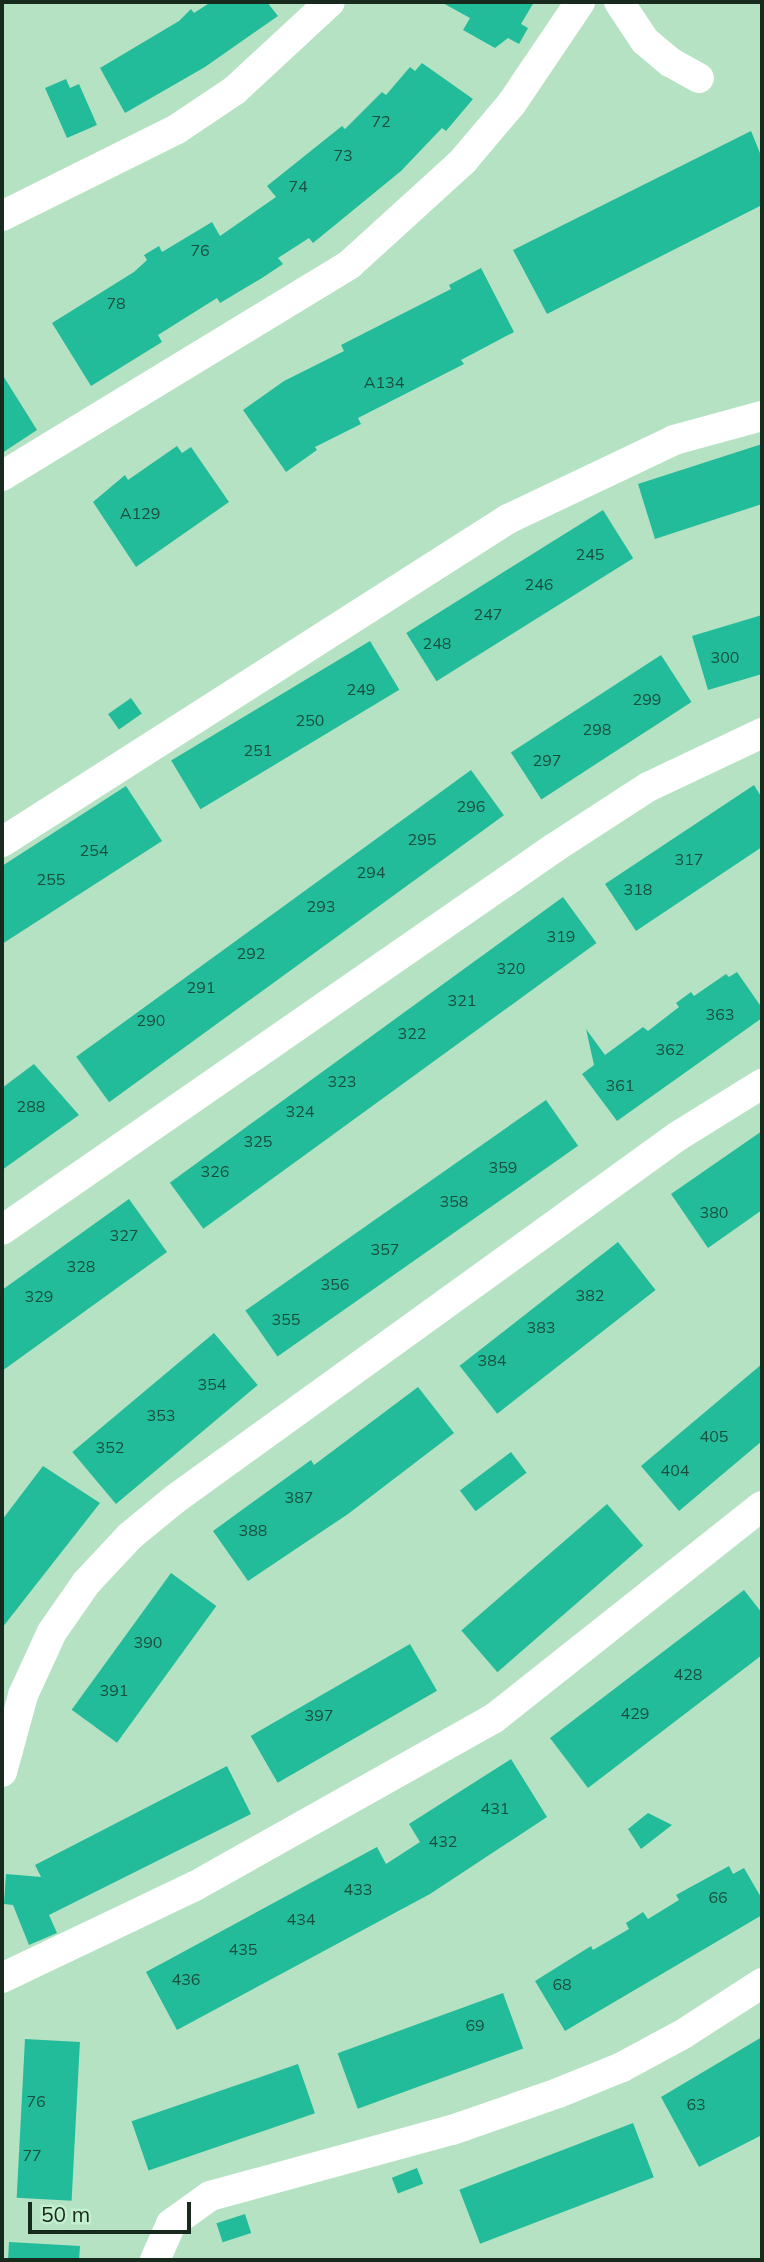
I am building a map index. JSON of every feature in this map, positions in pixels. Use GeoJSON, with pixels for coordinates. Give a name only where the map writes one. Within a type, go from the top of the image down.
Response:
{"type":"FeatureCollection","features":[{"type":"Feature","properties":{"kind":"street"},"geometry":{"type":"LineString","coordinates":[[2,216],[177,129],[235,90],[330,2]]}},
{"type":"Feature","properties":{"kind":"street"},"geometry":{"type":"LineString","coordinates":[[2,476],[350,264],[463,162],[512,103],[580,2]]}},
{"type":"Feature","properties":{"kind":"street"},"geometry":{"type":"LineString","coordinates":[[619,2],[645,41],[699,78]]}},
{"type":"Feature","properties":{"kind":"street"},"geometry":{"type":"LineString","coordinates":[[2,842],[508,519],[674,440],[762,416]]}},
{"type":"Feature","properties":{"kind":"street"},"geometry":{"type":"LineString","coordinates":[[2,1230],[554,848],[648,787],[762,733]]}},
{"type":"Feature","properties":{"kind":"street"},"geometry":{"type":"LineString","coordinates":[[2,1772],[23,1695],[52,1632],[86,1583],[130,1536],[174,1499],[678,1136],[762,1084]]}},
{"type":"Feature","properties":{"kind":"street"},"geometry":{"type":"LineString","coordinates":[[2,1978],[240,1862],[492,1718],[762,1506]]}},
{"type":"Feature","properties":{"kind":"street"},"geometry":{"type":"LineString","coordinates":[[155,2260],[171,2224],[210,2196],[452,2130],[558,2093],[683,2034],[762,1983]]}},
{"type":"Feature","properties":{"kind":"building"},"geometry":{"type":"Polygon","coordinates":[[[211,2],[267,2],[278,16],[205,67],[125,113],[100,68],[179,21],[191,9],[194,13],[211,2]]]}},
{"type":"Feature","properties":{"kind":"building"},"geometry":{"type":"Polygon","coordinates":[[[441,2],[534,2],[521,24],[528,28],[519,44],[508,38],[495,48],[463,30],[470,18],[441,2]]]}},
{"type":"Feature","properties":{"kind":"building"},"geometry":{"type":"Polygon","coordinates":[[[422,63],[473,99],[446,131],[442,128],[401,171],[313,243],[309,238],[278,258],[283,264],[262,278],[220,303],[217,298],[158,335],[162,342],[91,386],[52,323],[134,272],[147,260],[144,255],[159,246],[162,252],[212,222],[220,236],[276,197],[267,186],[342,126],[345,129],[382,92],[386,95],[410,67],[415,71],[422,63]]]}},
{"type":"Feature","properties":{"kind":"building"},"geometry":{"type":"Polygon","coordinates":[[[66,79],[70,88],[79,84],[97,125],[67,138],[45,88],[66,79]]]}},
{"type":"Feature","properties":{"kind":"building"},"geometry":{"type":"Polygon","coordinates":[[[751,131],[762,158],[762,205],[547,314],[513,250],[751,131]]]}},
{"type":"Feature","properties":{"kind":"building"},"geometry":{"type":"Polygon","coordinates":[[[481,268],[514,332],[461,360],[464,364],[358,418],[361,424],[315,447],[317,450],[286,472],[243,410],[284,381],[344,351],[341,345],[451,289],[449,285],[481,268]]]}},
{"type":"Feature","properties":{"kind":"building"},"geometry":{"type":"Polygon","coordinates":[[[2,374],[37,430],[2,453],[2,374]]]}},
{"type":"Feature","properties":{"kind":"building"},"geometry":{"type":"Polygon","coordinates":[[[762,444],[762,504],[655,539],[638,484],[762,444]]]}},
{"type":"Feature","properties":{"kind":"building"},"geometry":{"type":"Polygon","coordinates":[[[177,446],[182,453],[191,447],[229,502],[136,567],[93,502],[125,475],[128,480],[177,446]]]}},
{"type":"Feature","properties":{"kind":"building"},"geometry":{"type":"Polygon","coordinates":[[[603,510],[633,558],[436,681],[406,633],[603,510]]]}},
{"type":"Feature","properties":{"kind":"building"},"geometry":{"type":"Polygon","coordinates":[[[762,615],[762,674],[708,690],[692,636],[762,615]]]}},
{"type":"Feature","properties":{"kind":"building"},"geometry":{"type":"Polygon","coordinates":[[[370,641],[399,690],[200,809],[171,760],[370,641]]]}},
{"type":"Feature","properties":{"kind":"building"},"geometry":{"type":"Polygon","coordinates":[[[661,655],[691,702],[541,799],[511,752],[661,655]]]}},
{"type":"Feature","properties":{"kind":"building"},"geometry":{"type":"Polygon","coordinates":[[[131,698],[142,714],[119,730],[108,714],[131,698]]]}},
{"type":"Feature","properties":{"kind":"building"},"geometry":{"type":"Polygon","coordinates":[[[471,770],[504,815],[109,1102],[76,1057],[471,770]]]}},
{"type":"Feature","properties":{"kind":"building"},"geometry":{"type":"Polygon","coordinates":[[[754,785],[762,798],[762,847],[636,931],[605,884],[754,785]]]}},
{"type":"Feature","properties":{"kind":"building"},"geometry":{"type":"Polygon","coordinates":[[[126,786],[162,841],[2,944],[2,866],[126,786]]]}},
{"type":"Feature","properties":{"kind":"building"},"geometry":{"type":"Polygon","coordinates":[[[563,897],[597,943],[203,1229],[170,1183],[563,897]]]}},
{"type":"Feature","properties":{"kind":"building"},"geometry":{"type":"Polygon","coordinates":[[[737,972],[762,1008],[762,1018],[617,1121],[582,1074],[594,1065],[586,1029],[605,1055],[643,1027],[648,1031],[679,1007],[676,1003],[691,992],[694,996],[726,974],[729,977],[737,972]]]}},
{"type":"Feature","properties":{"kind":"building"},"geometry":{"type":"Polygon","coordinates":[[[34,1064],[79,1115],[2,1170],[2,1088],[34,1064]]]}},
{"type":"Feature","properties":{"kind":"building"},"geometry":{"type":"Polygon","coordinates":[[[546,1100],[578,1146],[277,1356],[245,1311],[546,1100]]]}},
{"type":"Feature","properties":{"kind":"building"},"geometry":{"type":"Polygon","coordinates":[[[762,1131],[762,1210],[708,1248],[671,1194],[762,1131]]]}},
{"type":"Feature","properties":{"kind":"building"},"geometry":{"type":"Polygon","coordinates":[[[129,1199],[167,1252],[2,1371],[2,1290],[129,1199]]]}},
{"type":"Feature","properties":{"kind":"building"},"geometry":{"type":"Polygon","coordinates":[[[618,1242],[656,1290],[497,1414],[460,1366],[618,1242]]]}},
{"type":"Feature","properties":{"kind":"building"},"geometry":{"type":"Polygon","coordinates":[[[214,1333],[258,1385],[116,1504],[72,1452],[214,1333]]]}},
{"type":"Feature","properties":{"kind":"building"},"geometry":{"type":"Polygon","coordinates":[[[762,1364],[762,1441],[679,1511],[641,1466],[762,1364]]]}},
{"type":"Feature","properties":{"kind":"building"},"geometry":{"type":"Polygon","coordinates":[[[418,1387],[454,1433],[348,1514],[248,1581],[213,1531],[311,1460],[314,1465],[418,1387]]]}},
{"type":"Feature","properties":{"kind":"building"},"geometry":{"type":"Polygon","coordinates":[[[511,1452],[527,1473],[476,1511],[460,1491],[511,1452]]]}},
{"type":"Feature","properties":{"kind":"building"},"geometry":{"type":"Polygon","coordinates":[[[43,1466],[100,1503],[2,1628],[2,1520],[43,1466]]]}},
{"type":"Feature","properties":{"kind":"building"},"geometry":{"type":"Polygon","coordinates":[[[607,1504],[643,1546],[497,1672],[461,1631],[607,1504]]]}},
{"type":"Feature","properties":{"kind":"building"},"geometry":{"type":"Polygon","coordinates":[[[171,1573],[216,1606],[117,1743],[72,1710],[171,1573]]]}},
{"type":"Feature","properties":{"kind":"building"},"geometry":{"type":"Polygon","coordinates":[[[744,1590],[762,1613],[762,1655],[588,1788],[550,1738],[744,1590]]]}},
{"type":"Feature","properties":{"kind":"building"},"geometry":{"type":"Polygon","coordinates":[[[410,1644],[437,1691],[278,1783],[251,1736],[410,1644]]]}},
{"type":"Feature","properties":{"kind":"building"},"geometry":{"type":"Polygon","coordinates":[[[511,1759],[547,1817],[430,1894],[177,2030],[146,1972],[377,1847],[386,1864],[420,1842],[409,1824],[511,1759]]]}},
{"type":"Feature","properties":{"kind":"building"},"geometry":{"type":"Polygon","coordinates":[[[227,1766],[251,1814],[49,1915],[57,1933],[29,1945],[13,1905],[4,1904],[6,1874],[41,1877],[35,1865],[227,1766]]]}},
{"type":"Feature","properties":{"kind":"building"},"geometry":{"type":"Polygon","coordinates":[[[648,1813],[672,1825],[641,1849],[628,1829],[648,1813]]]}},
{"type":"Feature","properties":{"kind":"building"},"geometry":{"type":"Polygon","coordinates":[[[729,1866],[733,1874],[744,1868],[762,1899],[762,1915],[565,2031],[535,1981],[591,1946],[593,1950],[629,1929],[626,1923],[643,1912],[648,1919],[679,1900],[676,1895],[729,1866]]]}},
{"type":"Feature","properties":{"kind":"building"},"geometry":{"type":"Polygon","coordinates":[[[503,1993],[523,2048],[358,2109],[338,2053],[503,1993]]]}},
{"type":"Feature","properties":{"kind":"building"},"geometry":{"type":"Polygon","coordinates":[[[762,2037],[762,2135],[699,2167],[661,2097],[762,2037]]]}},
{"type":"Feature","properties":{"kind":"building"},"geometry":{"type":"Polygon","coordinates":[[[25,2039],[80,2042],[72,2201],[17,2198],[25,2039]]]}},
{"type":"Feature","properties":{"kind":"building"},"geometry":{"type":"Polygon","coordinates":[[[298,2064],[315,2113],[149,2170],[132,2121],[298,2064]]]}},
{"type":"Feature","properties":{"kind":"building"},"geometry":{"type":"Polygon","coordinates":[[[633,2123],[654,2177],[480,2244],[459,2190],[633,2123]]]}},
{"type":"Feature","properties":{"kind":"building"},"geometry":{"type":"Polygon","coordinates":[[[417,2168],[423,2184],[398,2194],[392,2178],[417,2168]]]}},
{"type":"Feature","properties":{"kind":"building"},"geometry":{"type":"Polygon","coordinates":[[[245,2214],[251,2233],[223,2242],[216,2223],[245,2214]]]}},
{"type":"Feature","properties":{"kind":"building"},"geometry":{"type":"Polygon","coordinates":[[[9,2242],[80,2246],[79,2260],[8,2260],[9,2242]]]}}]}
